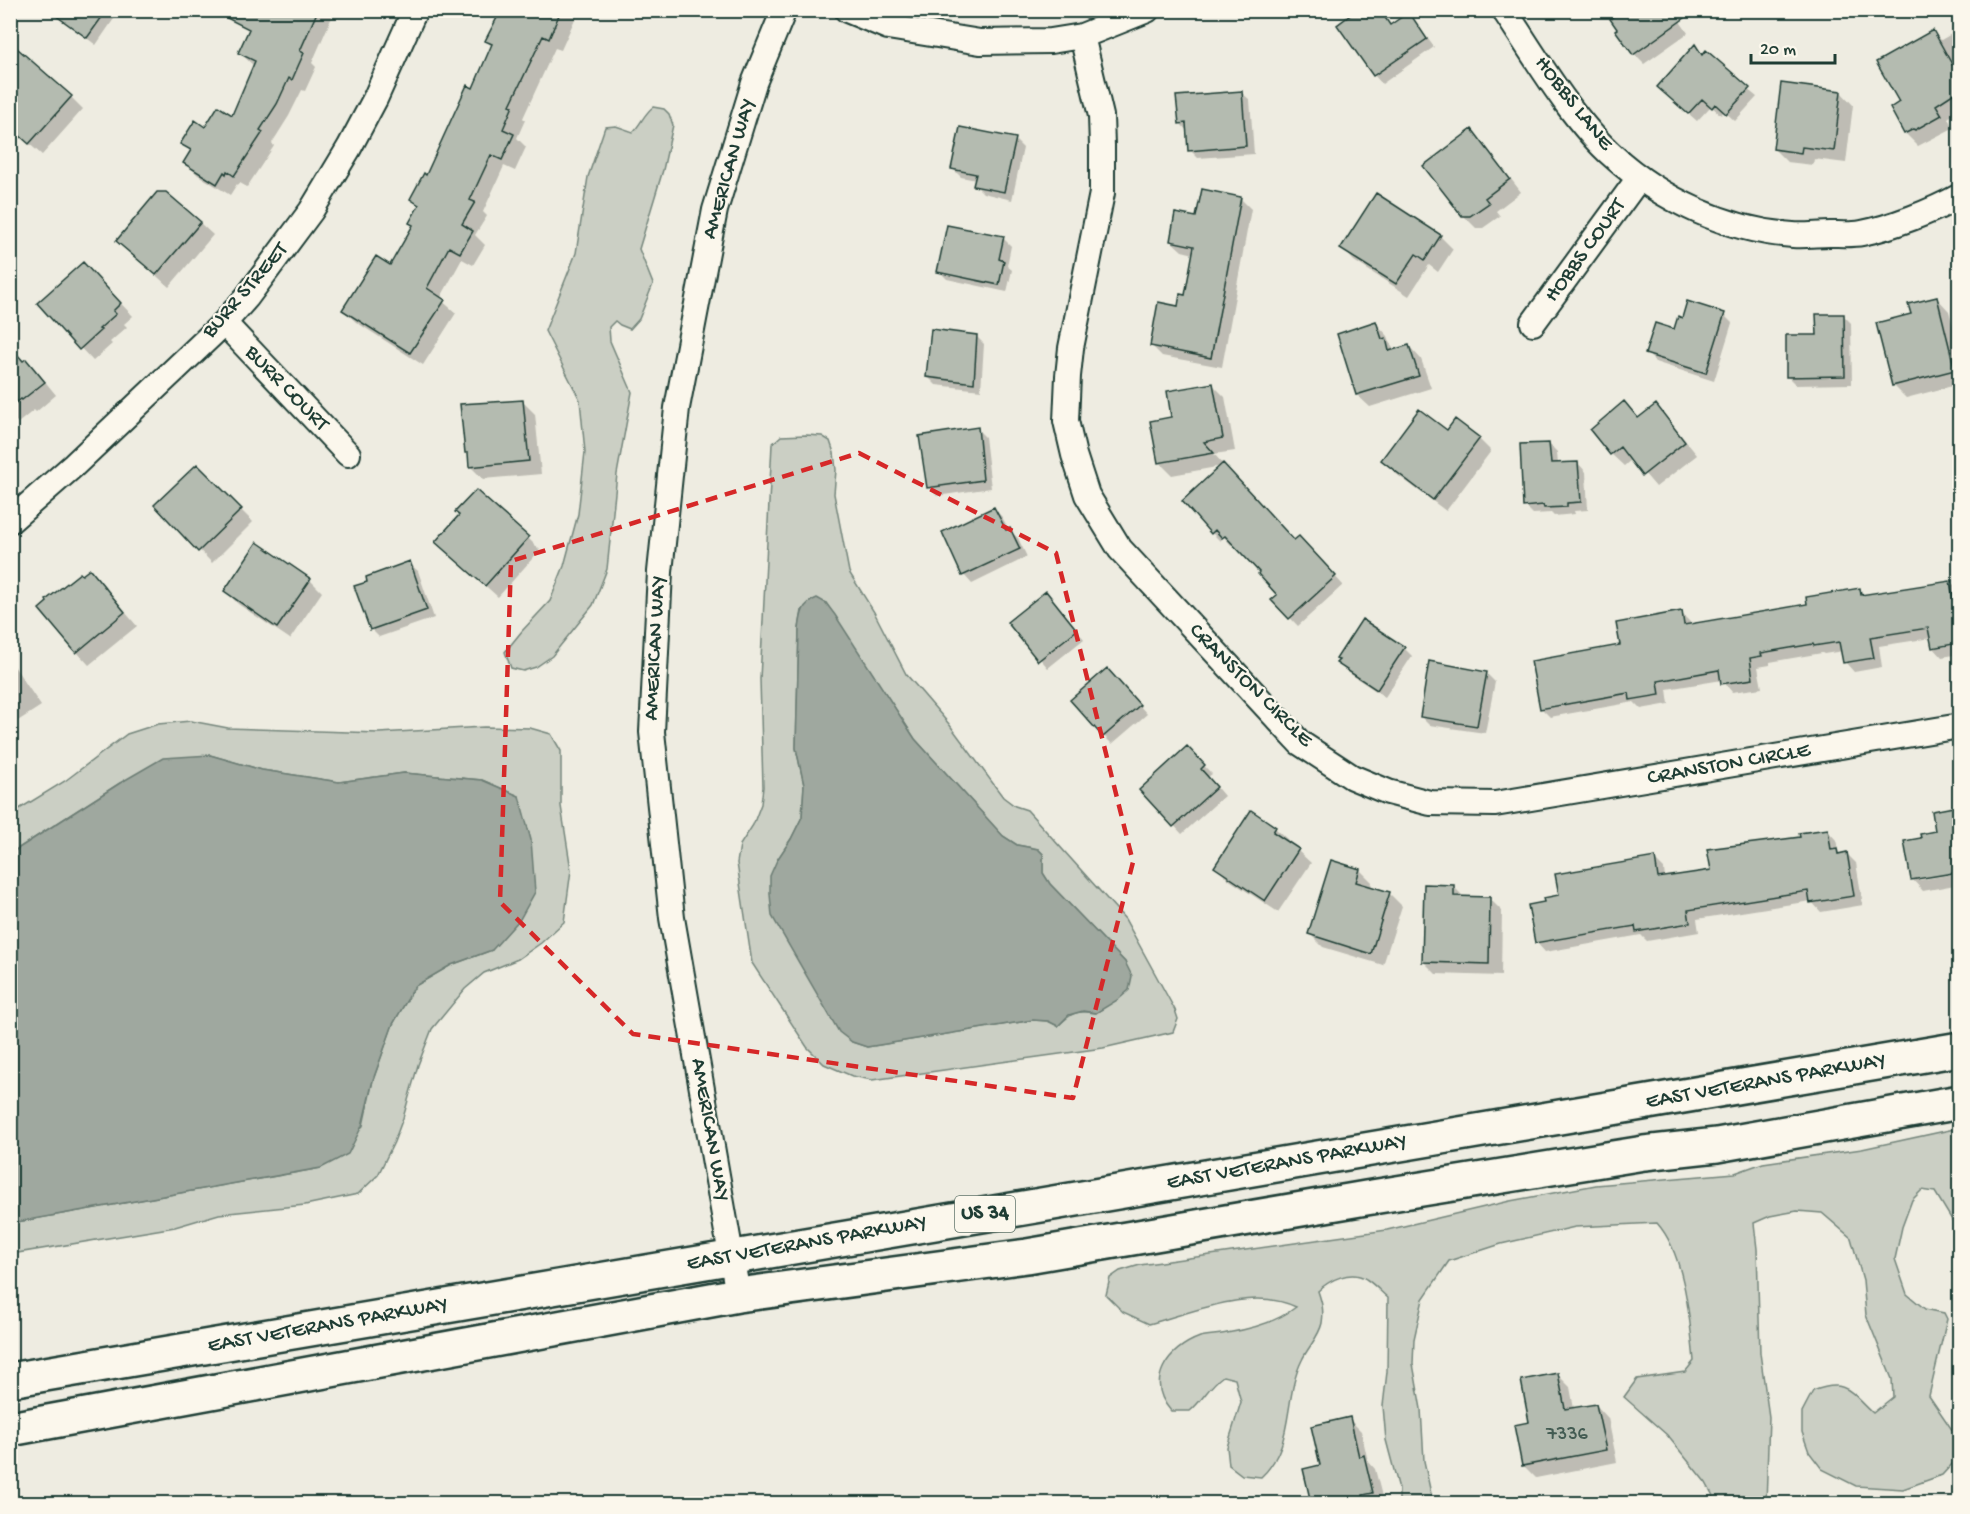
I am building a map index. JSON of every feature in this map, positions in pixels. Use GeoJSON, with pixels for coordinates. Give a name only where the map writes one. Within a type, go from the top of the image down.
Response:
{"type":"FeatureCollection","features":[{"type":"Feature","properties":{"kind":"main road","name":"EAST VETERANS PARKWAY"},"geometry":{"type":"LineString","coordinates":[[10,1380],[1959,1049]]}},
{"type":"Feature","properties":{"kind":"main road","name":"EAST VETERANS PARKWAY"},"geometry":{"type":"LineString","coordinates":[[10,1429],[738,1295],[1027,1256],[1366,1198],[1717,1144],[1959,1102]]}},
{"type":"Feature","properties":{"kind":"street","name":"BURR STREET"},"geometry":{"type":"LineString","coordinates":[[10,521],[74,465],[224,323],[261,279],[311,211],[371,108],[416,10]]}},
{"type":"Feature","properties":{"kind":"street","name":"AMERICAN WAY"},"geometry":{"type":"LineString","coordinates":[[738,1295],[672,918],[652,732],[660,572],[677,408],[715,210],[754,83],[784,10]]}},
{"type":"Feature","properties":{"kind":"street"},"geometry":{"type":"LineString","coordinates":[[847,10],[888,27],[980,42],[1051,41],[1082,36],[1147,10]]}},
{"type":"Feature","properties":{"kind":"street","name":"HOBBS LANE"},"geometry":{"type":"LineString","coordinates":[[1504,10],[1586,127],[1611,155],[1639,178],[1716,218],[1750,228],[1794,235],[1861,233],[1936,209],[1959,196]]}},
{"type":"Feature","properties":{"kind":"street","name":"CRANSTON CIRCLE"},"geometry":{"type":"LineString","coordinates":[[1082,36],[1101,116],[1102,193],[1071,348],[1066,421],[1074,455],[1087,495],[1120,549],[1300,743],[1352,777],[1388,792],[1430,803],[1495,804],[1959,726]]}},
{"type":"Feature","properties":{"kind":"street","name":"HOBBS COURT"},"geometry":{"type":"LineString","coordinates":[[1533,323],[1639,178]]}},
{"type":"Feature","properties":{"kind":"street","name":"BURR COURT"},"geometry":{"type":"LineString","coordinates":[[224,323],[348,454]]}},
{"type":"Feature","properties":{"kind":"highlighted area"},"geometry":{"type":"Polygon","coordinates":[[[859,453],[1056,553],[1133,862],[1073,1098],[633,1034],[500,902],[511,561],[859,453]]]}},
{"type":"Feature","properties":{"kind":"shaded area"},"geometry":{"type":"Polygon","coordinates":[[[653,107],[664,109],[669,114],[673,125],[663,170],[639,249],[653,284],[639,319],[630,329],[615,321],[609,327],[610,341],[632,392],[617,474],[607,569],[593,605],[552,656],[536,667],[523,671],[511,668],[505,652],[550,601],[564,566],[578,514],[585,452],[580,400],[545,331],[576,253],[588,177],[605,127],[616,126],[633,132],[653,107]]]}},
{"type":"Feature","properties":{"kind":"shaded area"},"geometry":{"type":"Polygon","coordinates":[[[781,436],[822,436],[830,441],[836,470],[834,494],[849,572],[874,612],[906,674],[949,724],[1003,797],[1015,806],[1027,810],[1125,919],[1175,1010],[1178,1019],[1173,1032],[1103,1048],[872,1080],[852,1076],[824,1064],[807,1047],[752,963],[737,863],[740,845],[753,825],[761,804],[763,787],[760,679],[772,444],[781,436]],[[826,603],[802,610],[799,629],[796,748],[804,785],[802,817],[777,860],[852,1042],[867,1047],[1033,1020],[1048,1021],[1058,1026],[1075,1013],[1096,1013],[1125,962],[1050,884],[1043,873],[1043,854],[1038,849],[1017,845],[1003,836],[915,739],[826,603]]]}},
{"type":"Feature","properties":{"kind":"shaded area"},"geometry":{"type":"Polygon","coordinates":[[[817,598],[826,603],[835,615],[915,739],[1003,836],[1017,845],[1038,849],[1043,854],[1043,873],[1050,884],[1125,962],[1132,976],[1129,990],[1119,999],[1096,1013],[1083,1011],[1069,1015],[1058,1026],[1048,1021],[1033,1020],[867,1047],[852,1042],[839,1032],[772,916],[770,894],[770,876],[802,817],[804,785],[796,748],[799,629],[803,610],[808,603],[817,598]]]}},
{"type":"Feature","properties":{"kind":"shaded area"},"geometry":{"type":"Polygon","coordinates":[[[191,721],[228,728],[379,733],[484,727],[530,728],[551,734],[561,751],[561,806],[571,870],[564,922],[541,943],[518,959],[484,973],[465,989],[432,1029],[394,1142],[378,1175],[358,1194],[305,1205],[219,1214],[175,1227],[11,1254],[11,1223],[321,1168],[363,1126],[373,1080],[393,1024],[415,986],[451,965],[492,950],[519,796],[482,780],[404,773],[339,782],[262,770],[210,755],[120,783],[11,853],[11,814],[65,781],[127,734],[158,724],[191,721]]]}},
{"type":"Feature","properties":{"kind":"shaded area"},"geometry":{"type":"Polygon","coordinates":[[[210,755],[262,770],[339,782],[404,773],[482,780],[519,796],[531,840],[535,892],[520,919],[492,950],[451,965],[415,986],[393,1024],[373,1080],[362,1126],[348,1154],[321,1168],[11,1223],[11,853],[163,758],[210,755]]]}},
{"type":"Feature","properties":{"kind":"shaded area"},"geometry":{"type":"Polygon","coordinates":[[[1959,1128],[1959,1225],[1955,1225],[1935,1192],[1922,1190],[1912,1200],[1902,1227],[1895,1259],[1907,1294],[1925,1309],[1944,1313],[1947,1319],[1929,1396],[1955,1434],[1954,1462],[1942,1475],[1903,1489],[1856,1486],[1822,1469],[1809,1452],[1802,1432],[1802,1412],[1813,1391],[1833,1386],[1847,1389],[1873,1413],[1893,1397],[1892,1379],[1866,1315],[1863,1280],[1851,1238],[1822,1213],[1797,1211],[1770,1216],[1754,1223],[1760,1353],[1769,1417],[1766,1503],[1717,1503],[1706,1483],[1667,1435],[1624,1397],[1637,1379],[1685,1372],[1694,1361],[1688,1307],[1680,1269],[1666,1236],[1657,1223],[1575,1227],[1501,1244],[1449,1261],[1423,1299],[1414,1339],[1413,1364],[1421,1409],[1424,1461],[1433,1503],[1399,1503],[1399,1489],[1386,1440],[1383,1406],[1387,1372],[1388,1298],[1366,1279],[1354,1275],[1340,1277],[1318,1291],[1323,1310],[1321,1328],[1304,1355],[1296,1375],[1279,1451],[1272,1465],[1261,1477],[1242,1475],[1229,1465],[1227,1447],[1241,1402],[1235,1379],[1223,1376],[1190,1411],[1171,1411],[1163,1400],[1160,1378],[1169,1358],[1188,1342],[1200,1337],[1263,1324],[1281,1317],[1296,1307],[1279,1301],[1242,1300],[1222,1303],[1149,1324],[1123,1312],[1106,1295],[1110,1278],[1120,1271],[1140,1265],[1387,1230],[1510,1201],[1596,1185],[1735,1173],[1763,1163],[1862,1149],[1959,1128]]]}},
{"type":"Feature","properties":{"kind":"building"},"geometry":{"type":"Polygon","coordinates":[[[48,10],[107,10],[87,38],[48,10]]]}},
{"type":"Feature","properties":{"kind":"building"},"geometry":{"type":"Polygon","coordinates":[[[211,10],[318,10],[300,51],[304,53],[292,80],[289,78],[277,104],[260,130],[263,132],[234,176],[227,171],[226,174],[224,172],[217,184],[183,163],[191,150],[180,144],[195,120],[205,127],[218,106],[232,115],[255,61],[238,53],[249,29],[211,10]]]}},
{"type":"Feature","properties":{"kind":"building"},"geometry":{"type":"Polygon","coordinates":[[[501,10],[561,10],[549,39],[543,36],[510,105],[513,106],[503,129],[514,134],[502,160],[491,155],[470,200],[475,202],[462,224],[473,231],[460,253],[449,247],[427,288],[445,300],[410,353],[342,310],[376,256],[390,265],[413,225],[409,223],[419,205],[410,199],[424,173],[426,175],[467,85],[473,88],[492,44],[485,41],[501,10]]]}},
{"type":"Feature","properties":{"kind":"building"},"geometry":{"type":"Polygon","coordinates":[[[1357,10],[1380,10],[1390,25],[1409,12],[1427,39],[1373,76],[1337,25],[1357,10]]]}},
{"type":"Feature","properties":{"kind":"building"},"geometry":{"type":"Polygon","coordinates":[[[1622,10],[1696,10],[1633,55],[1610,19],[1622,10]]]}},
{"type":"Feature","properties":{"kind":"building"},"geometry":{"type":"Polygon","coordinates":[[[1933,30],[1959,77],[1959,90],[1936,105],[1942,115],[1904,134],[1890,108],[1899,102],[1876,62],[1933,30]]]}},
{"type":"Feature","properties":{"kind":"building"},"geometry":{"type":"Polygon","coordinates":[[[10,42],[72,96],[29,144],[10,127],[10,42]]]}},
{"type":"Feature","properties":{"kind":"building"},"geometry":{"type":"Polygon","coordinates":[[[1695,44],[1702,55],[1706,50],[1750,88],[1726,114],[1715,104],[1712,108],[1702,99],[1688,114],[1657,87],[1695,44]]]}},
{"type":"Feature","properties":{"kind":"building"},"geometry":{"type":"Polygon","coordinates":[[[1781,83],[1841,91],[1834,151],[1802,147],[1801,153],[1773,149],[1781,83]]]}},
{"type":"Feature","properties":{"kind":"building"},"geometry":{"type":"Polygon","coordinates":[[[1242,91],[1246,146],[1188,151],[1186,123],[1179,124],[1176,96],[1242,91]]]}},
{"type":"Feature","properties":{"kind":"building"},"geometry":{"type":"Polygon","coordinates":[[[960,127],[1016,138],[1004,192],[973,186],[976,174],[951,169],[960,127]]]}},
{"type":"Feature","properties":{"kind":"building"},"geometry":{"type":"Polygon","coordinates":[[[1472,129],[1510,179],[1485,198],[1489,203],[1470,216],[1462,216],[1423,166],[1472,129]]]}},
{"type":"Feature","properties":{"kind":"building"},"geometry":{"type":"Polygon","coordinates":[[[1202,189],[1241,197],[1211,358],[1150,346],[1158,302],[1178,306],[1180,294],[1185,295],[1194,246],[1170,241],[1175,213],[1196,217],[1202,189]]]}},
{"type":"Feature","properties":{"kind":"building"},"geometry":{"type":"Polygon","coordinates":[[[157,192],[166,192],[201,222],[156,275],[116,241],[157,192]]]}},
{"type":"Feature","properties":{"kind":"building"},"geometry":{"type":"Polygon","coordinates":[[[1376,193],[1441,235],[1425,260],[1416,254],[1396,284],[1340,249],[1376,193]]]}},
{"type":"Feature","properties":{"kind":"building"},"geometry":{"type":"Polygon","coordinates":[[[947,225],[1004,236],[999,259],[1004,261],[999,285],[937,272],[947,225]]]}},
{"type":"Feature","properties":{"kind":"building"},"geometry":{"type":"Polygon","coordinates":[[[83,262],[121,303],[113,311],[116,314],[79,350],[37,303],[83,262]]]}},
{"type":"Feature","properties":{"kind":"building"},"geometry":{"type":"Polygon","coordinates":[[[1937,297],[1955,370],[1892,386],[1876,323],[1911,314],[1908,304],[1937,297]]]}},
{"type":"Feature","properties":{"kind":"building"},"geometry":{"type":"Polygon","coordinates":[[[1687,301],[1725,313],[1706,373],[1645,354],[1655,323],[1674,329],[1678,316],[1682,318],[1687,301]]]}},
{"type":"Feature","properties":{"kind":"building"},"geometry":{"type":"Polygon","coordinates":[[[1816,314],[1844,314],[1845,376],[1786,377],[1786,335],[1817,335],[1816,314]]]}},
{"type":"Feature","properties":{"kind":"building"},"geometry":{"type":"Polygon","coordinates":[[[1376,321],[1382,339],[1386,338],[1389,351],[1409,345],[1419,376],[1356,395],[1337,334],[1376,321]]]}},
{"type":"Feature","properties":{"kind":"building"},"geometry":{"type":"Polygon","coordinates":[[[931,329],[977,335],[974,383],[926,377],[931,329]]]}},
{"type":"Feature","properties":{"kind":"building"},"geometry":{"type":"Polygon","coordinates":[[[10,346],[23,361],[26,359],[45,382],[10,407],[10,346]]]}},
{"type":"Feature","properties":{"kind":"building"},"geometry":{"type":"Polygon","coordinates":[[[1213,383],[1223,438],[1204,442],[1214,453],[1158,463],[1150,421],[1171,417],[1167,391],[1213,383]]]}},
{"type":"Feature","properties":{"kind":"building"},"geometry":{"type":"Polygon","coordinates":[[[523,400],[529,461],[469,467],[468,453],[465,453],[460,404],[523,400]]]}},
{"type":"Feature","properties":{"kind":"building"},"geometry":{"type":"Polygon","coordinates":[[[1624,401],[1638,418],[1656,404],[1685,442],[1642,476],[1620,447],[1610,455],[1590,430],[1624,401]]]}},
{"type":"Feature","properties":{"kind":"building"},"geometry":{"type":"Polygon","coordinates":[[[1419,409],[1447,430],[1455,419],[1480,438],[1433,500],[1381,460],[1419,409]]]}},
{"type":"Feature","properties":{"kind":"building"},"geometry":{"type":"Polygon","coordinates":[[[978,427],[983,480],[927,488],[919,436],[978,427]]]}},
{"type":"Feature","properties":{"kind":"building"},"geometry":{"type":"Polygon","coordinates":[[[1549,443],[1551,463],[1578,462],[1581,502],[1567,503],[1567,507],[1544,508],[1543,505],[1523,507],[1520,444],[1549,443]]]}},
{"type":"Feature","properties":{"kind":"building"},"geometry":{"type":"Polygon","coordinates":[[[1223,463],[1294,540],[1299,536],[1336,576],[1289,619],[1271,600],[1277,595],[1258,574],[1259,572],[1225,536],[1222,538],[1215,530],[1211,534],[1182,501],[1223,463]]]}},
{"type":"Feature","properties":{"kind":"building"},"geometry":{"type":"Polygon","coordinates":[[[197,464],[242,509],[198,552],[154,505],[197,464]]]}},
{"type":"Feature","properties":{"kind":"building"},"geometry":{"type":"Polygon","coordinates":[[[476,490],[529,537],[485,586],[435,542],[459,515],[455,512],[476,490]]]}},
{"type":"Feature","properties":{"kind":"building"},"geometry":{"type":"Polygon","coordinates":[[[994,507],[1006,530],[1010,528],[1020,549],[962,576],[942,532],[994,507]]]}},
{"type":"Feature","properties":{"kind":"building"},"geometry":{"type":"Polygon","coordinates":[[[257,542],[311,579],[277,628],[224,591],[257,542]]]}},
{"type":"Feature","properties":{"kind":"building"},"geometry":{"type":"Polygon","coordinates":[[[410,561],[427,610],[370,630],[354,586],[367,582],[366,577],[410,561]]]}},
{"type":"Feature","properties":{"kind":"building"},"geometry":{"type":"Polygon","coordinates":[[[90,569],[125,612],[76,653],[39,609],[47,602],[46,600],[80,573],[82,575],[90,569]]]}},
{"type":"Feature","properties":{"kind":"building"},"geometry":{"type":"Polygon","coordinates":[[[1950,581],[1956,616],[1959,616],[1959,643],[1932,648],[1928,628],[1870,637],[1874,658],[1843,663],[1839,642],[1814,646],[1813,644],[1761,653],[1762,656],[1750,658],[1753,679],[1721,684],[1719,670],[1658,681],[1660,695],[1630,700],[1629,693],[1540,709],[1531,661],[1620,645],[1616,623],[1682,611],[1684,625],[1807,604],[1806,597],[1860,588],[1861,595],[1950,581]]]}},
{"type":"Feature","properties":{"kind":"building"},"geometry":{"type":"Polygon","coordinates":[[[1046,591],[1077,630],[1038,661],[1007,622],[1046,591]]]}},
{"type":"Feature","properties":{"kind":"building"},"geometry":{"type":"Polygon","coordinates":[[[1362,619],[1405,647],[1377,690],[1336,663],[1339,660],[1336,659],[1362,619]]]}},
{"type":"Feature","properties":{"kind":"building"},"geometry":{"type":"Polygon","coordinates":[[[1429,661],[1487,672],[1477,726],[1420,717],[1429,661]]]}},
{"type":"Feature","properties":{"kind":"building"},"geometry":{"type":"Polygon","coordinates":[[[1107,668],[1140,705],[1103,737],[1070,700],[1107,668]]]}},
{"type":"Feature","properties":{"kind":"building"},"geometry":{"type":"Polygon","coordinates":[[[1187,746],[1205,765],[1201,769],[1217,787],[1173,827],[1139,790],[1187,746]]]}},
{"type":"Feature","properties":{"kind":"building"},"geometry":{"type":"Polygon","coordinates":[[[1959,806],[1959,872],[1911,880],[1904,841],[1921,838],[1920,834],[1935,831],[1932,811],[1959,806]]]}},
{"type":"Feature","properties":{"kind":"building"},"geometry":{"type":"Polygon","coordinates":[[[1251,810],[1276,827],[1273,832],[1299,849],[1265,901],[1214,867],[1251,810]]]}},
{"type":"Feature","properties":{"kind":"building"},"geometry":{"type":"Polygon","coordinates":[[[1828,829],[1831,850],[1837,849],[1838,854],[1847,852],[1854,896],[1810,903],[1808,891],[1688,910],[1690,923],[1636,932],[1635,926],[1535,943],[1528,905],[1544,902],[1543,898],[1559,895],[1555,874],[1655,857],[1658,878],[1711,870],[1707,849],[1800,837],[1799,833],[1828,829]]]}},
{"type":"Feature","properties":{"kind":"building"},"geometry":{"type":"Polygon","coordinates":[[[1331,860],[1360,869],[1356,882],[1390,892],[1371,954],[1308,934],[1331,860]]]}},
{"type":"Feature","properties":{"kind":"building"},"geometry":{"type":"Polygon","coordinates":[[[1424,884],[1454,885],[1454,896],[1490,897],[1489,964],[1422,962],[1424,884]]]}},
{"type":"Feature","properties":{"kind":"building"},"geometry":{"type":"Polygon","coordinates":[[[1558,1373],[1565,1409],[1596,1404],[1606,1450],[1522,1466],[1514,1425],[1529,1422],[1521,1380],[1558,1373]]]}},
{"type":"Feature","properties":{"kind":"building"},"geometry":{"type":"Polygon","coordinates":[[[1350,1417],[1359,1457],[1364,1455],[1373,1493],[1363,1495],[1365,1503],[1311,1503],[1303,1469],[1320,1465],[1311,1426],[1350,1417]]]}}]}
